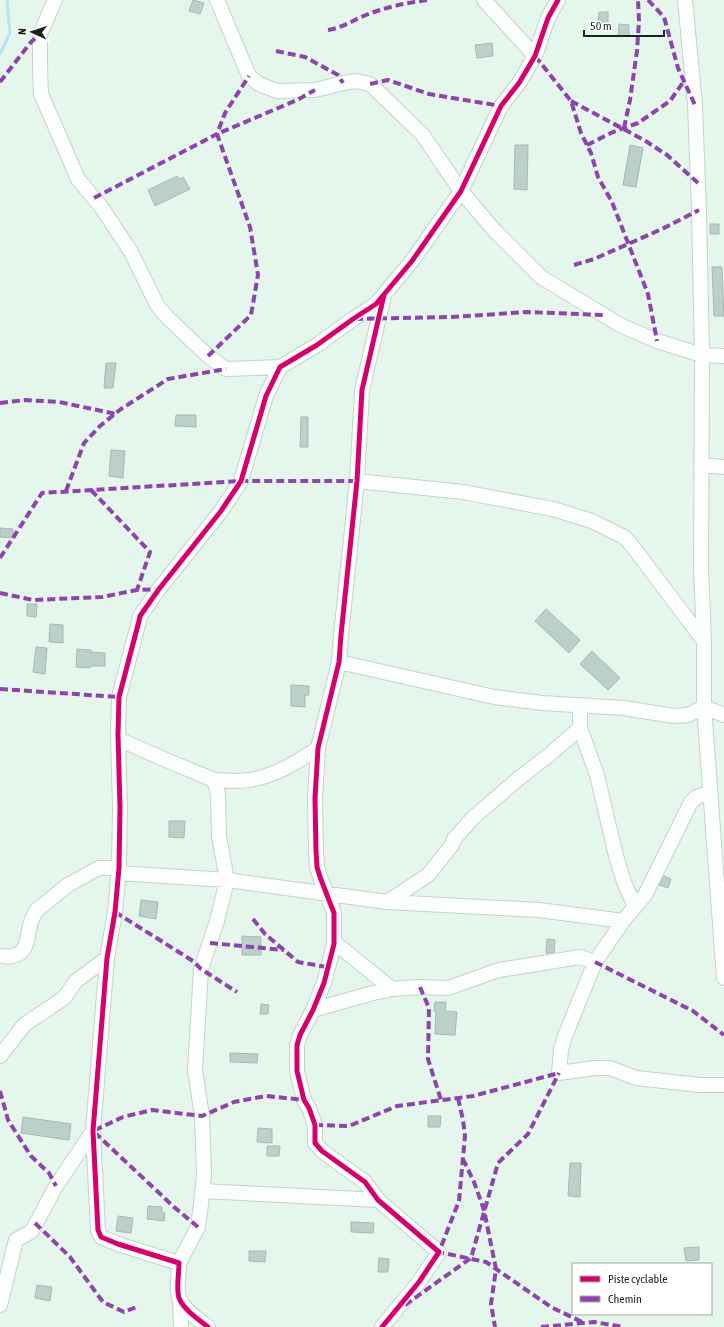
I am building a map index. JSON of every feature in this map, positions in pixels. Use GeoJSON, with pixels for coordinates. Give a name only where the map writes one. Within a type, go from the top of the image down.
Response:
{"type":"FeatureCollection","features":[{"type":"Feature","properties":{"kind":"street"},"geometry":{"type":"LineString","coordinates":[[55,0],[40,34],[41,94],[78,179],[102,208],[131,252],[157,305],[167,317],[208,356],[226,369],[280,366],[317,345],[376,304],[412,261],[461,191],[501,106],[536,56],[548,18],[558,0]]}},
{"type":"Feature","properties":{"kind":"street"},"geometry":{"type":"LineString","coordinates":[[217,0],[250,76],[259,84],[278,91],[315,90],[356,81],[370,84],[422,134],[461,191],[494,230],[541,277],[620,325],[658,341],[702,355],[724,356]]}},
{"type":"Feature","properties":{"kind":"street"},"geometry":{"type":"LineString","coordinates":[[484,0],[536,56]]}},
{"type":"Feature","properties":{"kind":"street"},"geometry":{"type":"LineString","coordinates":[[685,0],[695,104],[699,210],[702,355],[701,568],[704,641],[704,707],[724,978]]}},
{"type":"Feature","properties":{"kind":"street"},"geometry":{"type":"LineString","coordinates":[[382,1327],[420,1282],[439,1252],[378,1200],[365,1182],[322,1151],[315,1143],[315,1125],[309,1108],[304,1100],[297,1071],[297,1045],[300,1035],[313,1010],[324,983],[334,942],[334,914],[317,867],[315,798],[318,748],[339,662],[357,481],[362,390],[384,294]]}},
{"type":"Feature","properties":{"kind":"street"},"geometry":{"type":"LineString","coordinates":[[179,1263],[118,1244],[101,1237],[99,1234],[93,1131],[108,958],[119,871],[119,697],[140,616],[159,589],[221,511],[241,480],[266,396],[280,366]]}},
{"type":"Feature","properties":{"kind":"street"},"geometry":{"type":"LineString","coordinates":[[702,465],[724,467]]}},
{"type":"Feature","properties":{"kind":"street"},"geometry":{"type":"LineString","coordinates":[[357,481],[463,492],[553,509],[592,521],[624,537],[630,543],[704,641]]}},
{"type":"Feature","properties":{"kind":"street"},"geometry":{"type":"LineString","coordinates":[[339,662],[494,698],[542,703],[624,708],[674,716],[688,716],[704,707]]}},
{"type":"Feature","properties":{"kind":"street"},"geometry":{"type":"LineString","coordinates":[[580,705],[580,728],[597,776],[616,856],[634,907]]}},
{"type":"Feature","properties":{"kind":"street"},"geometry":{"type":"LineString","coordinates":[[704,707],[724,715]]}},
{"type":"Feature","properties":{"kind":"street"},"geometry":{"type":"LineString","coordinates":[[386,902],[428,875],[452,845],[454,839],[474,817],[580,728]]}},
{"type":"Feature","properties":{"kind":"street"},"geometry":{"type":"LineString","coordinates":[[118,739],[214,780],[248,780],[270,774],[290,766],[318,748]]}},
{"type":"Feature","properties":{"kind":"street"},"geometry":{"type":"LineString","coordinates":[[181,1327],[180,1300],[178,1294],[179,1263],[198,1227],[204,1174],[202,1116],[195,1070],[200,969],[217,921],[227,880],[219,836],[218,794],[214,780]]}},
{"type":"Feature","properties":{"kind":"street"},"geometry":{"type":"LineString","coordinates":[[710,792],[697,797],[691,802],[645,895],[623,921],[595,962],[564,1036],[561,1049],[559,1073],[595,1068],[610,1068],[636,1078],[700,1085],[724,1085]]}},
{"type":"Feature","properties":{"kind":"street"},"geometry":{"type":"LineString","coordinates":[[0,956],[13,956],[21,953],[26,946],[31,921],[37,910],[68,885],[99,868],[227,880],[386,902],[539,910],[623,921]]}},
{"type":"Feature","properties":{"kind":"street"},"geometry":{"type":"LineString","coordinates":[[334,942],[392,989]]}},
{"type":"Feature","properties":{"kind":"street"},"geometry":{"type":"LineString","coordinates":[[313,1010],[392,989],[448,988],[499,970],[580,957],[595,962]]}},
{"type":"Feature","properties":{"kind":"street"},"geometry":{"type":"LineString","coordinates":[[0,1056],[24,1024],[64,998],[76,981],[108,958]]}},
{"type":"Feature","properties":{"kind":"street"},"geometry":{"type":"LineString","coordinates":[[0,1305],[16,1240],[32,1231],[56,1186],[93,1131]]}},
{"type":"Feature","properties":{"kind":"street"},"geometry":{"type":"LineString","coordinates":[[202,1191],[378,1200]]}},
{"type":"Feature","properties":{"kind":"street"},"geometry":{"type":"LineString","coordinates":[[180,1300],[192,1315],[208,1327]]}},
{"type":"Feature","properties":{"kind":"building"},"geometry":{"type":"Polygon","coordinates":[[[193,0],[204,3],[200,14],[189,11],[193,0]]]}},
{"type":"Feature","properties":{"kind":"building"},"geometry":{"type":"Polygon","coordinates":[[[599,12],[608,12],[608,24],[598,24],[599,12]]]}},
{"type":"Feature","properties":{"kind":"building"},"geometry":{"type":"Polygon","coordinates":[[[619,24],[629,25],[629,36],[618,36],[619,24]]]}},
{"type":"Feature","properties":{"kind":"building"},"geometry":{"type":"Polygon","coordinates":[[[492,43],[493,56],[477,58],[475,45],[492,43]]]}},
{"type":"Feature","properties":{"kind":"building"},"geometry":{"type":"Polygon","coordinates":[[[515,145],[528,145],[527,190],[514,189],[515,145]]]}},
{"type":"Feature","properties":{"kind":"building"},"geometry":{"type":"Polygon","coordinates":[[[630,145],[643,148],[636,187],[623,185],[630,145]]]}},
{"type":"Feature","properties":{"kind":"building"},"geometry":{"type":"Polygon","coordinates":[[[177,176],[179,179],[183,177],[190,189],[155,206],[148,190],[177,176]]]}},
{"type":"Feature","properties":{"kind":"building"},"geometry":{"type":"Polygon","coordinates":[[[710,224],[719,224],[719,234],[710,234],[710,224]]]}},
{"type":"Feature","properties":{"kind":"building"},"geometry":{"type":"Polygon","coordinates":[[[712,267],[722,267],[724,316],[714,316],[712,267]]]}},
{"type":"Feature","properties":{"kind":"building"},"geometry":{"type":"Polygon","coordinates":[[[106,363],[116,363],[113,388],[104,388],[106,363]]]}},
{"type":"Feature","properties":{"kind":"building"},"geometry":{"type":"Polygon","coordinates":[[[176,415],[196,415],[196,427],[175,426],[176,415]]]}},
{"type":"Feature","properties":{"kind":"building"},"geometry":{"type":"Polygon","coordinates":[[[301,417],[308,417],[308,447],[300,447],[301,417]]]}},
{"type":"Feature","properties":{"kind":"building"},"geometry":{"type":"Polygon","coordinates":[[[111,450],[125,451],[123,478],[109,476],[111,450]]]}},
{"type":"Feature","properties":{"kind":"building"},"geometry":{"type":"Polygon","coordinates":[[[0,528],[13,529],[13,538],[0,537],[0,528]]]}},
{"type":"Feature","properties":{"kind":"building"},"geometry":{"type":"Polygon","coordinates":[[[27,604],[37,604],[36,617],[27,616],[27,604]]]}},
{"type":"Feature","properties":{"kind":"building"},"geometry":{"type":"Polygon","coordinates":[[[546,609],[580,640],[569,653],[535,621],[546,609]]]}},
{"type":"Feature","properties":{"kind":"building"},"geometry":{"type":"Polygon","coordinates":[[[50,624],[63,625],[63,643],[49,642],[50,624]]]}},
{"type":"Feature","properties":{"kind":"building"},"geometry":{"type":"Polygon","coordinates":[[[36,647],[47,648],[45,674],[33,672],[36,647]]]}},
{"type":"Feature","properties":{"kind":"building"},"geometry":{"type":"Polygon","coordinates":[[[77,649],[105,653],[105,666],[90,666],[90,668],[76,667],[77,649]]]}},
{"type":"Feature","properties":{"kind":"building"},"geometry":{"type":"Polygon","coordinates":[[[592,651],[620,678],[608,690],[580,664],[592,651]]]}},
{"type":"Feature","properties":{"kind":"building"},"geometry":{"type":"Polygon","coordinates":[[[291,685],[309,686],[309,695],[305,695],[305,707],[291,706],[291,685]]]}},
{"type":"Feature","properties":{"kind":"building"},"geometry":{"type":"Polygon","coordinates":[[[169,821],[185,821],[184,838],[169,837],[169,821]]]}},
{"type":"Feature","properties":{"kind":"building"},"geometry":{"type":"Polygon","coordinates":[[[664,876],[671,879],[668,888],[659,885],[664,876]]]}},
{"type":"Feature","properties":{"kind":"building"},"geometry":{"type":"Polygon","coordinates":[[[141,900],[158,902],[156,919],[139,916],[141,900]]]}},
{"type":"Feature","properties":{"kind":"building"},"geometry":{"type":"Polygon","coordinates":[[[242,936],[261,937],[261,955],[242,955],[242,936]]]}},
{"type":"Feature","properties":{"kind":"building"},"geometry":{"type":"Polygon","coordinates":[[[547,939],[555,940],[554,953],[546,953],[547,939]]]}},
{"type":"Feature","properties":{"kind":"building"},"geometry":{"type":"Polygon","coordinates":[[[435,1002],[446,1002],[445,1011],[457,1012],[455,1035],[435,1034],[435,1002]]]}},
{"type":"Feature","properties":{"kind":"building"},"geometry":{"type":"Polygon","coordinates":[[[261,1004],[269,1005],[268,1014],[260,1014],[261,1004]]]}},
{"type":"Feature","properties":{"kind":"building"},"geometry":{"type":"Polygon","coordinates":[[[230,1053],[258,1054],[257,1063],[230,1062],[230,1053]]]}},
{"type":"Feature","properties":{"kind":"building"},"geometry":{"type":"Polygon","coordinates":[[[428,1116],[441,1116],[440,1127],[428,1127],[428,1116]]]}},
{"type":"Feature","properties":{"kind":"building"},"geometry":{"type":"Polygon","coordinates":[[[23,1117],[71,1124],[69,1140],[21,1133],[23,1117]]]}},
{"type":"Feature","properties":{"kind":"building"},"geometry":{"type":"Polygon","coordinates":[[[258,1128],[272,1129],[272,1143],[257,1142],[258,1128]]]}},
{"type":"Feature","properties":{"kind":"building"},"geometry":{"type":"Polygon","coordinates":[[[267,1146],[280,1146],[279,1156],[267,1156],[267,1146]]]}},
{"type":"Feature","properties":{"kind":"building"},"geometry":{"type":"Polygon","coordinates":[[[570,1163],[581,1163],[580,1197],[568,1196],[570,1163]]]}},
{"type":"Feature","properties":{"kind":"building"},"geometry":{"type":"Polygon","coordinates":[[[148,1206],[162,1207],[162,1212],[165,1213],[164,1221],[147,1219],[148,1206]]]}},
{"type":"Feature","properties":{"kind":"building"},"geometry":{"type":"Polygon","coordinates":[[[118,1216],[133,1218],[131,1233],[116,1231],[118,1216]]]}},
{"type":"Feature","properties":{"kind":"building"},"geometry":{"type":"Polygon","coordinates":[[[351,1222],[374,1223],[373,1233],[351,1232],[351,1222]]]}},
{"type":"Feature","properties":{"kind":"building"},"geometry":{"type":"Polygon","coordinates":[[[699,1247],[699,1260],[686,1261],[684,1248],[699,1247]]]}},
{"type":"Feature","properties":{"kind":"building"},"geometry":{"type":"Polygon","coordinates":[[[249,1251],[266,1251],[265,1262],[249,1261],[249,1251]]]}},
{"type":"Feature","properties":{"kind":"building"},"geometry":{"type":"Polygon","coordinates":[[[379,1258],[389,1259],[388,1272],[378,1272],[379,1258]]]}},
{"type":"Feature","properties":{"kind":"building"},"geometry":{"type":"Polygon","coordinates":[[[37,1285],[52,1287],[50,1301],[35,1298],[37,1285]]]}},
{"type":"Feature","properties":{"kind":"waterway"},"geometry":{"type":"LineString","coordinates":[[0,54],[10,33],[7,0]]}},
{"type":"Feature","properties":{"kind":"marked path"},"geometry":{"type":"LineString","coordinates":[[328,30],[338,28],[381,10],[427,0]]}},
{"type":"Feature","properties":{"kind":"marked path"},"geometry":{"type":"LineString","coordinates":[[624,128],[630,100],[637,51],[639,21],[638,0]]}},
{"type":"Feature","properties":{"kind":"marked path"},"geometry":{"type":"LineString","coordinates":[[648,0],[664,17],[678,68],[695,105]]}},
{"type":"Feature","properties":{"kind":"marked path"},"geometry":{"type":"LineString","coordinates":[[0,82],[31,42],[40,34]]}},
{"type":"Feature","properties":{"kind":"marked path"},"geometry":{"type":"LineString","coordinates":[[276,51],[305,57],[338,75],[343,83]]}},
{"type":"Feature","properties":{"kind":"marked path"},"geometry":{"type":"LineString","coordinates":[[535,56],[571,101],[581,133],[591,153],[598,177],[612,202],[648,294],[657,341]]}},
{"type":"Feature","properties":{"kind":"marked path"},"geometry":{"type":"LineString","coordinates":[[94,198],[217,134],[225,113],[249,76]]}},
{"type":"Feature","properties":{"kind":"marked path"},"geometry":{"type":"LineString","coordinates":[[370,84],[388,80],[429,94],[501,106]]}},
{"type":"Feature","properties":{"kind":"marked path"},"geometry":{"type":"LineString","coordinates":[[587,145],[613,132],[638,123],[670,101],[684,81]]}},
{"type":"Feature","properties":{"kind":"marked path"},"geometry":{"type":"LineString","coordinates":[[208,356],[251,315],[258,275],[250,227],[217,134],[297,100],[315,90]]}},
{"type":"Feature","properties":{"kind":"marked path"},"geometry":{"type":"LineString","coordinates":[[571,101],[644,140],[667,155],[698,183]]}},
{"type":"Feature","properties":{"kind":"marked path"},"geometry":{"type":"LineString","coordinates":[[574,265],[594,259],[662,229],[699,210]]}},
{"type":"Feature","properties":{"kind":"marked path"},"geometry":{"type":"LineString","coordinates":[[355,319],[452,317],[527,312],[603,315]]}},
{"type":"Feature","properties":{"kind":"marked path"},"geometry":{"type":"LineString","coordinates":[[66,491],[84,443],[100,426],[121,409],[168,379],[226,369]]}},
{"type":"Feature","properties":{"kind":"marked path"},"geometry":{"type":"LineString","coordinates":[[0,403],[25,400],[59,402],[116,414]]}},
{"type":"Feature","properties":{"kind":"marked path"},"geometry":{"type":"LineString","coordinates":[[0,558],[42,493],[241,481],[357,481]]}},
{"type":"Feature","properties":{"kind":"marked path"},"geometry":{"type":"LineString","coordinates":[[91,490],[150,552],[137,590]]}},
{"type":"Feature","properties":{"kind":"marked path"},"geometry":{"type":"LineString","coordinates":[[0,593],[33,600],[102,597],[137,590],[159,589]]}},
{"type":"Feature","properties":{"kind":"marked path"},"geometry":{"type":"LineString","coordinates":[[0,689],[119,697]]}},
{"type":"Feature","properties":{"kind":"marked path"},"geometry":{"type":"LineString","coordinates":[[115,912],[193,961],[201,969],[237,992]]}},
{"type":"Feature","properties":{"kind":"marked path"},"geometry":{"type":"LineString","coordinates":[[253,919],[265,934],[298,962],[327,967]]}},
{"type":"Feature","properties":{"kind":"marked path"},"geometry":{"type":"LineString","coordinates":[[210,943],[284,950]]}},
{"type":"Feature","properties":{"kind":"marked path"},"geometry":{"type":"LineString","coordinates":[[595,962],[693,1011],[724,1035]]}},
{"type":"Feature","properties":{"kind":"marked path"},"geometry":{"type":"LineString","coordinates":[[420,987],[429,1008],[428,1059],[441,1100]]}},
{"type":"Feature","properties":{"kind":"marked path"},"geometry":{"type":"LineString","coordinates":[[315,1125],[349,1126],[397,1106],[473,1096],[559,1073]]}},
{"type":"Feature","properties":{"kind":"marked path"},"geometry":{"type":"LineString","coordinates":[[405,1305],[471,1258],[498,1163],[528,1134],[559,1073]]}},
{"type":"Feature","properties":{"kind":"marked path"},"geometry":{"type":"LineString","coordinates":[[0,1091],[8,1120],[31,1156],[49,1173],[56,1186]]}},
{"type":"Feature","properties":{"kind":"marked path"},"geometry":{"type":"LineString","coordinates":[[198,1227],[174,1207],[93,1131],[123,1117],[152,1110],[202,1116],[234,1102],[266,1096],[304,1100]]}},
{"type":"Feature","properties":{"kind":"marked path"},"geometry":{"type":"LineString","coordinates":[[458,1098],[465,1136],[459,1201],[439,1252],[486,1262],[551,1307],[584,1323]]}},
{"type":"Feature","properties":{"kind":"marked path"},"geometry":{"type":"LineString","coordinates":[[463,1159],[474,1182],[484,1210],[496,1269],[491,1304],[495,1327]]}},
{"type":"Feature","properties":{"kind":"marked path"},"geometry":{"type":"LineString","coordinates":[[35,1223],[70,1257],[103,1302],[124,1312],[139,1306]]}},
{"type":"Feature","properties":{"kind":"marked path"},"geometry":{"type":"LineString","coordinates":[[541,1327],[594,1322],[624,1327]]}},
{"type":"Feature","properties":{"kind":"cycle path"},"geometry":{"type":"LineString","coordinates":[[208,1327],[188,1310],[179,1298],[179,1263],[118,1244],[101,1237],[98,1230],[93,1131],[107,958],[115,912],[119,868],[119,697],[140,616],[159,589],[221,511],[241,481],[266,396],[280,367],[317,345],[376,304],[412,261],[461,191],[501,106],[519,83],[535,56],[548,18],[558,0]]}},
{"type":"Feature","properties":{"kind":"cycle path"},"geometry":{"type":"LineString","coordinates":[[382,1327],[419,1282],[439,1252],[378,1200],[365,1182],[322,1151],[315,1143],[315,1125],[309,1108],[304,1100],[297,1071],[297,1045],[300,1035],[313,1010],[324,983],[334,944],[334,913],[317,867],[315,798],[318,748],[339,662],[357,481],[362,390],[384,295]]}}]}
